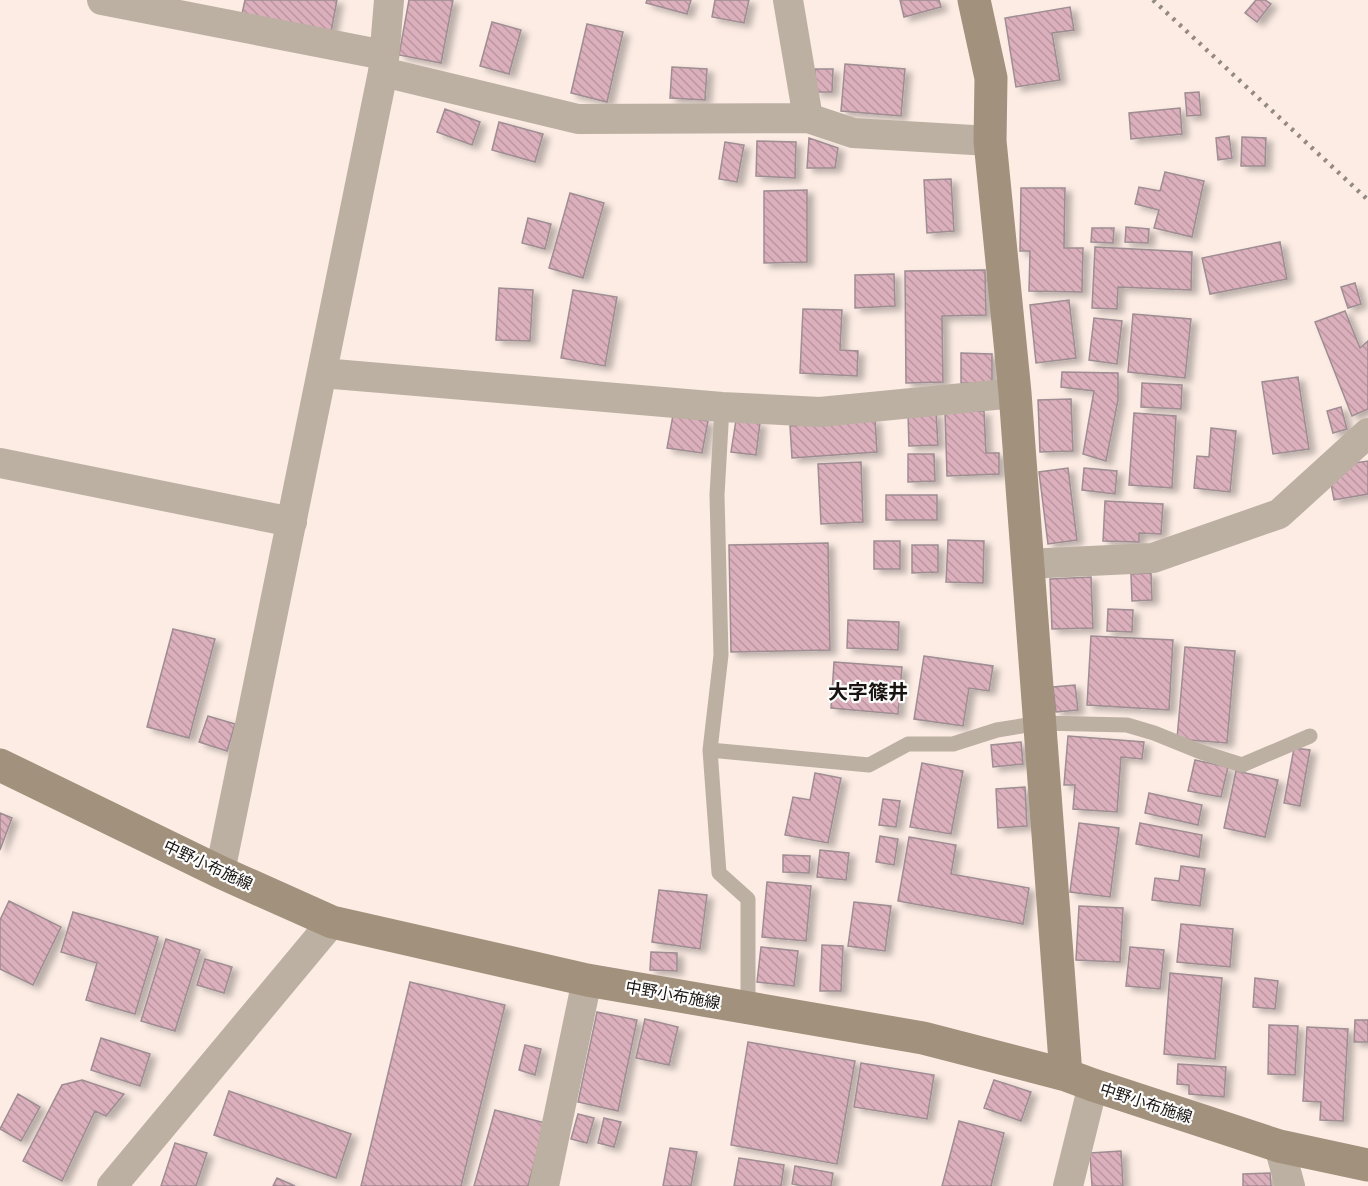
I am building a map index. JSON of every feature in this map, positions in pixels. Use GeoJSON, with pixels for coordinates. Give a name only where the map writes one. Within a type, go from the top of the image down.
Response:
{"type":"FeatureCollection","features":[{"type":"Feature","properties":{"kind":"main road"},"geometry":{"type":"LineString","coordinates":[[974,0],[991,78],[990,141],[1015,393],[1040,723],[1080,1080]]}},
{"type":"Feature","properties":{"kind":"main road","name":"中野小布施線"},"geometry":{"type":"LineString","coordinates":[[0,765],[220,872],[332,922],[587,980],[923,1038],[1080,1080],[1279,1146],[1368,1165]]}},
{"type":"Feature","properties":{"kind":"street"},"geometry":{"type":"LineString","coordinates":[[102,0],[383,63],[578,119],[807,118],[853,133],[990,141]]}},
{"type":"Feature","properties":{"kind":"street"},"geometry":{"type":"LineString","coordinates":[[220,872],[383,63],[390,0]]}},
{"type":"Feature","properties":{"kind":"street"},"geometry":{"type":"LineString","coordinates":[[788,0],[807,118]]}},
{"type":"Feature","properties":{"kind":"street"},"geometry":{"type":"LineString","coordinates":[[322,373],[722,407],[820,412],[1015,393]]}},
{"type":"Feature","properties":{"kind":"street"},"geometry":{"type":"LineString","coordinates":[[1027,564],[1153,558],[1279,514],[1368,433]]}},
{"type":"Feature","properties":{"kind":"street"},"geometry":{"type":"LineString","coordinates":[[0,463],[292,522]]}},
{"type":"Feature","properties":{"kind":"street"},"geometry":{"type":"LineString","coordinates":[[112,1186],[332,922]]}},
{"type":"Feature","properties":{"kind":"street"},"geometry":{"type":"LineString","coordinates":[[544,1186],[587,980]]}},
{"type":"Feature","properties":{"kind":"street"},"geometry":{"type":"LineString","coordinates":[[1068,1186],[1080,1080]]}},
{"type":"Feature","properties":{"kind":"street"},"geometry":{"type":"LineString","coordinates":[[1279,1146],[1290,1186]]}},
{"type":"Feature","properties":{"kind":"lane"},"geometry":{"type":"LineString","coordinates":[[722,407],[717,495],[721,654],[710,750],[719,873],[748,899],[748,1008]]}},
{"type":"Feature","properties":{"kind":"lane"},"geometry":{"type":"LineString","coordinates":[[710,750],[869,765],[908,744],[953,744],[997,730],[1040,723],[1127,725],[1242,765],[1310,736]]}},
{"type":"Feature","properties":{"kind":"building"},"geometry":{"type":"Polygon","coordinates":[[[245,0],[337,0],[331,32],[242,14],[245,0]]]}},
{"type":"Feature","properties":{"kind":"building"},"geometry":{"type":"Polygon","coordinates":[[[409,0],[453,0],[441,63],[399,55],[409,0]]]}},
{"type":"Feature","properties":{"kind":"building"},"geometry":{"type":"Polygon","coordinates":[[[647,0],[691,0],[687,14],[646,3],[647,0]]]}},
{"type":"Feature","properties":{"kind":"building"},"geometry":{"type":"Polygon","coordinates":[[[715,0],[749,0],[744,23],[712,17],[715,0]]]}},
{"type":"Feature","properties":{"kind":"building"},"geometry":{"type":"Polygon","coordinates":[[[900,0],[939,0],[941,7],[904,17],[900,0]]]}},
{"type":"Feature","properties":{"kind":"building"},"geometry":{"type":"Polygon","coordinates":[[[1256,0],[1265,0],[1271,4],[1257,22],[1245,13],[1256,0]]]}},
{"type":"Feature","properties":{"kind":"building"},"geometry":{"type":"Polygon","coordinates":[[[1070,7],[1074,30],[1052,33],[1060,80],[1016,87],[1005,18],[1070,7]]]}},
{"type":"Feature","properties":{"kind":"building"},"geometry":{"type":"Polygon","coordinates":[[[492,22],[521,30],[509,74],[480,66],[492,22]]]}},
{"type":"Feature","properties":{"kind":"building"},"geometry":{"type":"Polygon","coordinates":[[[587,24],[623,32],[607,102],[571,93],[587,24]]]}},
{"type":"Feature","properties":{"kind":"building"},"geometry":{"type":"Polygon","coordinates":[[[845,64],[905,69],[901,116],[841,111],[845,64]]]}},
{"type":"Feature","properties":{"kind":"building"},"geometry":{"type":"Polygon","coordinates":[[[672,67],[707,69],[705,100],[670,98],[672,67]]]}},
{"type":"Feature","properties":{"kind":"building"},"geometry":{"type":"Polygon","coordinates":[[[815,69],[833,69],[832,92],[815,92],[815,69]]]}},
{"type":"Feature","properties":{"kind":"building"},"geometry":{"type":"Polygon","coordinates":[[[1199,92],[1201,115],[1187,116],[1185,93],[1199,92]]]}},
{"type":"Feature","properties":{"kind":"building"},"geometry":{"type":"Polygon","coordinates":[[[1180,108],[1182,134],[1131,139],[1129,113],[1180,108]]]}},
{"type":"Feature","properties":{"kind":"building"},"geometry":{"type":"Polygon","coordinates":[[[445,109],[480,122],[472,145],[437,132],[445,109]]]}},
{"type":"Feature","properties":{"kind":"building"},"geometry":{"type":"Polygon","coordinates":[[[499,122],[543,134],[535,162],[492,150],[499,122]]]}},
{"type":"Feature","properties":{"kind":"building"},"geometry":{"type":"Polygon","coordinates":[[[1229,136],[1232,158],[1218,160],[1216,138],[1229,136]]]}},
{"type":"Feature","properties":{"kind":"building"},"geometry":{"type":"Polygon","coordinates":[[[1242,137],[1266,138],[1265,166],[1241,166],[1242,137]]]}},
{"type":"Feature","properties":{"kind":"building"},"geometry":{"type":"Polygon","coordinates":[[[809,138],[838,148],[835,168],[807,168],[809,138]]]}},
{"type":"Feature","properties":{"kind":"building"},"geometry":{"type":"Polygon","coordinates":[[[757,141],[796,142],[795,178],[756,176],[757,141]]]}},
{"type":"Feature","properties":{"kind":"building"},"geometry":{"type":"Polygon","coordinates":[[[725,142],[744,145],[737,182],[719,179],[725,142]]]}},
{"type":"Feature","properties":{"kind":"building"},"geometry":{"type":"Polygon","coordinates":[[[1165,172],[1204,181],[1192,237],[1154,228],[1159,210],[1135,204],[1139,187],[1160,191],[1165,172]]]}},
{"type":"Feature","properties":{"kind":"building"},"geometry":{"type":"Polygon","coordinates":[[[951,179],[954,231],[927,233],[924,180],[951,179]]]}},
{"type":"Feature","properties":{"kind":"building"},"geometry":{"type":"Polygon","coordinates":[[[1021,188],[1065,188],[1064,248],[1083,248],[1082,292],[1029,291],[1030,251],[1020,251],[1021,188]]]}},
{"type":"Feature","properties":{"kind":"building"},"geometry":{"type":"Polygon","coordinates":[[[807,190],[807,262],[764,263],[764,191],[807,190]]]}},
{"type":"Feature","properties":{"kind":"building"},"geometry":{"type":"Polygon","coordinates":[[[570,193],[604,203],[583,278],[549,268],[570,193]]]}},
{"type":"Feature","properties":{"kind":"building"},"geometry":{"type":"Polygon","coordinates":[[[528,218],[551,224],[545,249],[522,243],[528,218]]]}},
{"type":"Feature","properties":{"kind":"building"},"geometry":{"type":"Polygon","coordinates":[[[1126,227],[1149,229],[1148,243],[1125,242],[1126,227]]]}},
{"type":"Feature","properties":{"kind":"building"},"geometry":{"type":"Polygon","coordinates":[[[1092,228],[1114,228],[1113,243],[1091,242],[1092,228]]]}},
{"type":"Feature","properties":{"kind":"building"},"geometry":{"type":"Polygon","coordinates":[[[1280,242],[1287,279],[1210,294],[1202,258],[1280,242]]]}},
{"type":"Feature","properties":{"kind":"building"},"geometry":{"type":"Polygon","coordinates":[[[1095,247],[1192,252],[1191,290],[1118,287],[1117,309],[1092,308],[1095,247]]]}},
{"type":"Feature","properties":{"kind":"building"},"geometry":{"type":"Polygon","coordinates":[[[985,270],[986,315],[942,316],[943,382],[906,383],[905,271],[985,270]]]}},
{"type":"Feature","properties":{"kind":"building"},"geometry":{"type":"Polygon","coordinates":[[[894,274],[895,306],[855,308],[855,275],[894,274]]]}},
{"type":"Feature","properties":{"kind":"building"},"geometry":{"type":"Polygon","coordinates":[[[1355,283],[1361,304],[1348,308],[1341,287],[1355,283]]]}},
{"type":"Feature","properties":{"kind":"building"},"geometry":{"type":"Polygon","coordinates":[[[499,288],[533,290],[530,341],[496,340],[499,288]]]}},
{"type":"Feature","properties":{"kind":"building"},"geometry":{"type":"Polygon","coordinates":[[[573,290],[617,297],[605,366],[561,358],[573,290]]]}},
{"type":"Feature","properties":{"kind":"building"},"geometry":{"type":"Polygon","coordinates":[[[1069,300],[1076,358],[1036,363],[1030,305],[1069,300]]]}},
{"type":"Feature","properties":{"kind":"building"},"geometry":{"type":"Polygon","coordinates":[[[803,309],[842,310],[840,350],[858,351],[857,376],[800,373],[803,309]]]}},
{"type":"Feature","properties":{"kind":"building"},"geometry":{"type":"Polygon","coordinates":[[[1345,311],[1360,348],[1368,341],[1368,409],[1352,416],[1315,322],[1345,311]]]}},
{"type":"Feature","properties":{"kind":"building"},"geometry":{"type":"Polygon","coordinates":[[[1133,314],[1191,319],[1185,378],[1128,372],[1133,314]]]}},
{"type":"Feature","properties":{"kind":"building"},"geometry":{"type":"Polygon","coordinates":[[[1094,318],[1122,321],[1117,364],[1089,360],[1094,318]]]}},
{"type":"Feature","properties":{"kind":"building"},"geometry":{"type":"Polygon","coordinates":[[[961,353],[992,354],[992,383],[961,383],[961,353]]]}},
{"type":"Feature","properties":{"kind":"building"},"geometry":{"type":"Polygon","coordinates":[[[1062,372],[1118,373],[1118,400],[1106,461],[1083,454],[1094,391],[1061,387],[1062,372]]]}},
{"type":"Feature","properties":{"kind":"building"},"geometry":{"type":"Polygon","coordinates":[[[1298,377],[1309,449],[1273,454],[1262,382],[1298,377]]]}},
{"type":"Feature","properties":{"kind":"building"},"geometry":{"type":"Polygon","coordinates":[[[1142,383],[1182,385],[1181,409],[1141,407],[1142,383]]]}},
{"type":"Feature","properties":{"kind":"building"},"geometry":{"type":"Polygon","coordinates":[[[1071,399],[1073,451],[1040,452],[1038,400],[1071,399]]]}},
{"type":"Feature","properties":{"kind":"building"},"geometry":{"type":"Polygon","coordinates":[[[1341,407],[1347,429],[1333,433],[1327,411],[1341,407]]]}},
{"type":"Feature","properties":{"kind":"building"},"geometry":{"type":"Polygon","coordinates":[[[984,411],[986,453],[999,453],[999,474],[947,476],[945,412],[984,411]]]}},
{"type":"Feature","properties":{"kind":"building"},"geometry":{"type":"Polygon","coordinates":[[[936,412],[938,445],[909,446],[908,413],[936,412]]]}},
{"type":"Feature","properties":{"kind":"building"},"geometry":{"type":"Polygon","coordinates":[[[1134,413],[1176,416],[1172,488],[1129,485],[1134,413]]]}},
{"type":"Feature","properties":{"kind":"building"},"geometry":{"type":"Polygon","coordinates":[[[673,415],[708,421],[702,453],[667,448],[673,415]]]}},
{"type":"Feature","properties":{"kind":"building"},"geometry":{"type":"Polygon","coordinates":[[[875,419],[877,452],[792,458],[790,426],[875,419]]]}},
{"type":"Feature","properties":{"kind":"building"},"geometry":{"type":"Polygon","coordinates":[[[736,420],[760,423],[756,455],[731,452],[736,420]]]}},
{"type":"Feature","properties":{"kind":"building"},"geometry":{"type":"Polygon","coordinates":[[[1211,428],[1236,431],[1230,492],[1194,488],[1197,456],[1209,457],[1211,428]]]}},
{"type":"Feature","properties":{"kind":"building"},"geometry":{"type":"Polygon","coordinates":[[[908,454],[934,454],[935,481],[908,482],[908,454]]]}},
{"type":"Feature","properties":{"kind":"building"},"geometry":{"type":"Polygon","coordinates":[[[1368,461],[1368,494],[1334,500],[1330,478],[1354,463],[1368,461]]]}},
{"type":"Feature","properties":{"kind":"building"},"geometry":{"type":"Polygon","coordinates":[[[861,462],[863,522],[821,524],[818,464],[861,462]]]}},
{"type":"Feature","properties":{"kind":"building"},"geometry":{"type":"Polygon","coordinates":[[[1068,468],[1077,540],[1048,544],[1039,472],[1068,468]]]}},
{"type":"Feature","properties":{"kind":"building"},"geometry":{"type":"Polygon","coordinates":[[[1084,468],[1117,471],[1115,494],[1082,490],[1084,468]]]}},
{"type":"Feature","properties":{"kind":"building"},"geometry":{"type":"Polygon","coordinates":[[[886,495],[937,495],[937,520],[886,520],[886,495]]]}},
{"type":"Feature","properties":{"kind":"building"},"geometry":{"type":"Polygon","coordinates":[[[1105,501],[1163,504],[1161,534],[1139,533],[1139,542],[1103,541],[1105,501]]]}},
{"type":"Feature","properties":{"kind":"building"},"geometry":{"type":"Polygon","coordinates":[[[948,540],[984,541],[983,583],[946,582],[948,540]]]}},
{"type":"Feature","properties":{"kind":"building"},"geometry":{"type":"Polygon","coordinates":[[[874,541],[900,541],[900,569],[874,569],[874,541]]]}},
{"type":"Feature","properties":{"kind":"building"},"geometry":{"type":"Polygon","coordinates":[[[828,543],[830,650],[731,652],[729,545],[828,543]]]}},
{"type":"Feature","properties":{"kind":"building"},"geometry":{"type":"Polygon","coordinates":[[[912,545],[938,545],[938,572],[912,573],[912,545]]]}},
{"type":"Feature","properties":{"kind":"building"},"geometry":{"type":"Polygon","coordinates":[[[1151,573],[1152,600],[1132,601],[1131,574],[1151,573]]]}},
{"type":"Feature","properties":{"kind":"building"},"geometry":{"type":"Polygon","coordinates":[[[1091,577],[1093,628],[1052,629],[1050,579],[1091,577]]]}},
{"type":"Feature","properties":{"kind":"building"},"geometry":{"type":"Polygon","coordinates":[[[1108,609],[1133,610],[1132,632],[1107,631],[1108,609]]]}},
{"type":"Feature","properties":{"kind":"building"},"geometry":{"type":"Polygon","coordinates":[[[848,620],[899,622],[898,650],[847,648],[848,620]]]}},
{"type":"Feature","properties":{"kind":"building"},"geometry":{"type":"Polygon","coordinates":[[[173,629],[215,639],[189,738],[147,727],[173,629]]]}},
{"type":"Feature","properties":{"kind":"building"},"geometry":{"type":"Polygon","coordinates":[[[1091,636],[1173,640],[1169,710],[1087,705],[1091,636]]]}},
{"type":"Feature","properties":{"kind":"building"},"geometry":{"type":"Polygon","coordinates":[[[1185,647],[1235,651],[1227,743],[1177,739],[1185,647]]]}},
{"type":"Feature","properties":{"kind":"building"},"geometry":{"type":"Polygon","coordinates":[[[924,656],[993,666],[989,691],[969,688],[963,726],[914,719],[924,656]]]}},
{"type":"Feature","properties":{"kind":"building"},"geometry":{"type":"Polygon","coordinates":[[[834,662],[902,667],[898,714],[831,708],[834,662]]]}},
{"type":"Feature","properties":{"kind":"building"},"geometry":{"type":"Polygon","coordinates":[[[1075,685],[1078,710],[1056,712],[1053,687],[1075,685]]]}},
{"type":"Feature","properties":{"kind":"building"},"geometry":{"type":"Polygon","coordinates":[[[208,716],[235,724],[227,751],[199,742],[208,716]]]}},
{"type":"Feature","properties":{"kind":"building"},"geometry":{"type":"Polygon","coordinates":[[[1068,736],[1144,742],[1142,759],[1121,757],[1117,812],[1073,809],[1075,785],[1064,785],[1068,736]]]}},
{"type":"Feature","properties":{"kind":"building"},"geometry":{"type":"Polygon","coordinates":[[[1021,742],[1023,764],[993,767],[991,745],[1021,742]]]}},
{"type":"Feature","properties":{"kind":"building"},"geometry":{"type":"Polygon","coordinates":[[[1294,748],[1310,750],[1300,806],[1284,803],[1294,748]]]}},
{"type":"Feature","properties":{"kind":"building"},"geometry":{"type":"Polygon","coordinates":[[[1195,760],[1228,767],[1221,797],[1188,791],[1195,760]]]}},
{"type":"Feature","properties":{"kind":"building"},"geometry":{"type":"Polygon","coordinates":[[[922,763],[963,771],[951,834],[910,827],[922,763]]]}},
{"type":"Feature","properties":{"kind":"building"},"geometry":{"type":"Polygon","coordinates":[[[1236,771],[1278,780],[1265,837],[1224,828],[1236,771]]]}},
{"type":"Feature","properties":{"kind":"building"},"geometry":{"type":"Polygon","coordinates":[[[815,773],[841,778],[828,843],[785,835],[793,797],[810,800],[815,773]]]}},
{"type":"Feature","properties":{"kind":"building"},"geometry":{"type":"Polygon","coordinates":[[[1025,787],[1027,826],[998,828],[996,789],[1025,787]]]}},
{"type":"Feature","properties":{"kind":"building"},"geometry":{"type":"Polygon","coordinates":[[[1149,793],[1202,805],[1198,825],[1145,813],[1149,793]]]}},
{"type":"Feature","properties":{"kind":"building"},"geometry":{"type":"Polygon","coordinates":[[[883,799],[900,801],[896,827],[879,825],[883,799]]]}},
{"type":"Feature","properties":{"kind":"building"},"geometry":{"type":"Polygon","coordinates":[[[0,813],[12,818],[0,850],[0,813]]]}},
{"type":"Feature","properties":{"kind":"building"},"geometry":{"type":"Polygon","coordinates":[[[1079,823],[1119,828],[1110,897],[1070,892],[1079,823]]]}},
{"type":"Feature","properties":{"kind":"building"},"geometry":{"type":"Polygon","coordinates":[[[1140,823],[1202,835],[1199,857],[1136,844],[1140,823]]]}},
{"type":"Feature","properties":{"kind":"building"},"geometry":{"type":"Polygon","coordinates":[[[880,836],[898,839],[894,865],[876,862],[880,836]]]}},
{"type":"Feature","properties":{"kind":"building"},"geometry":{"type":"Polygon","coordinates":[[[909,837],[956,845],[951,874],[1029,888],[1023,924],[898,901],[909,837]]]}},
{"type":"Feature","properties":{"kind":"building"},"geometry":{"type":"Polygon","coordinates":[[[820,850],[849,853],[846,880],[817,877],[820,850]]]}},
{"type":"Feature","properties":{"kind":"building"},"geometry":{"type":"Polygon","coordinates":[[[783,855],[810,856],[809,873],[783,872],[783,855]]]}},
{"type":"Feature","properties":{"kind":"building"},"geometry":{"type":"Polygon","coordinates":[[[1181,866],[1205,869],[1200,906],[1152,900],[1155,878],[1179,881],[1181,866]]]}},
{"type":"Feature","properties":{"kind":"building"},"geometry":{"type":"Polygon","coordinates":[[[767,882],[811,886],[806,941],[762,937],[767,882]]]}},
{"type":"Feature","properties":{"kind":"building"},"geometry":{"type":"Polygon","coordinates":[[[659,890],[707,895],[700,949],[652,942],[659,890]]]}},
{"type":"Feature","properties":{"kind":"building"},"geometry":{"type":"Polygon","coordinates":[[[9,901],[61,927],[33,985],[0,969],[0,920],[9,901]]]}},
{"type":"Feature","properties":{"kind":"building"},"geometry":{"type":"Polygon","coordinates":[[[854,902],[891,906],[885,951],[848,946],[854,902]]]}},
{"type":"Feature","properties":{"kind":"building"},"geometry":{"type":"Polygon","coordinates":[[[1079,906],[1123,908],[1120,962],[1076,960],[1079,906]]]}},
{"type":"Feature","properties":{"kind":"building"},"geometry":{"type":"Polygon","coordinates":[[[73,912],[158,937],[135,1014],[86,1000],[97,963],[61,952],[73,912]]]}},
{"type":"Feature","properties":{"kind":"building"},"geometry":{"type":"Polygon","coordinates":[[[1181,924],[1233,929],[1230,967],[1177,962],[1181,924]]]}},
{"type":"Feature","properties":{"kind":"building"},"geometry":{"type":"Polygon","coordinates":[[[166,939],[200,950],[175,1031],[141,1021],[166,939]]]}},
{"type":"Feature","properties":{"kind":"building"},"geometry":{"type":"Polygon","coordinates":[[[822,945],[843,946],[841,991],[820,991],[822,945]]]}},
{"type":"Feature","properties":{"kind":"building"},"geometry":{"type":"Polygon","coordinates":[[[761,947],[798,951],[794,986],[757,982],[761,947]]]}},
{"type":"Feature","properties":{"kind":"building"},"geometry":{"type":"Polygon","coordinates":[[[1130,947],[1164,950],[1160,989],[1126,986],[1130,947]]]}},
{"type":"Feature","properties":{"kind":"building"},"geometry":{"type":"Polygon","coordinates":[[[651,952],[677,953],[677,971],[650,970],[651,952]]]}},
{"type":"Feature","properties":{"kind":"building"},"geometry":{"type":"Polygon","coordinates":[[[205,959],[232,967],[224,993],[197,985],[205,959]]]}},
{"type":"Feature","properties":{"kind":"building"},"geometry":{"type":"Polygon","coordinates":[[[1170,973],[1222,978],[1215,1059],[1164,1054],[1170,973]]]}},
{"type":"Feature","properties":{"kind":"building"},"geometry":{"type":"Polygon","coordinates":[[[1255,978],[1278,981],[1275,1009],[1253,1007],[1255,978]]]}},
{"type":"Feature","properties":{"kind":"building"},"geometry":{"type":"Polygon","coordinates":[[[410,982],[505,1005],[461,1186],[361,1186],[410,982]]]}},
{"type":"Feature","properties":{"kind":"building"},"geometry":{"type":"Polygon","coordinates":[[[597,1012],[637,1020],[618,1111],[578,1102],[597,1012]]]}},
{"type":"Feature","properties":{"kind":"building"},"geometry":{"type":"Polygon","coordinates":[[[645,1019],[678,1027],[669,1065],[636,1058],[645,1019]]]}},
{"type":"Feature","properties":{"kind":"building"},"geometry":{"type":"Polygon","coordinates":[[[1355,1020],[1368,1020],[1368,1042],[1354,1042],[1355,1020]]]}},
{"type":"Feature","properties":{"kind":"building"},"geometry":{"type":"Polygon","coordinates":[[[1269,1025],[1298,1026],[1295,1075],[1268,1074],[1269,1025]]]}},
{"type":"Feature","properties":{"kind":"building"},"geometry":{"type":"Polygon","coordinates":[[[1307,1027],[1348,1029],[1343,1121],[1320,1120],[1321,1102],[1303,1101],[1307,1027]]]}},
{"type":"Feature","properties":{"kind":"building"},"geometry":{"type":"Polygon","coordinates":[[[101,1038],[150,1054],[140,1086],[91,1070],[101,1038]]]}},
{"type":"Feature","properties":{"kind":"building"},"geometry":{"type":"Polygon","coordinates":[[[748,1042],[855,1061],[837,1164],[731,1145],[748,1042]]]}},
{"type":"Feature","properties":{"kind":"building"},"geometry":{"type":"Polygon","coordinates":[[[525,1045],[541,1049],[535,1075],[519,1070],[525,1045]]]}},
{"type":"Feature","properties":{"kind":"building"},"geometry":{"type":"Polygon","coordinates":[[[861,1063],[934,1075],[927,1119],[854,1107],[861,1063]]]}},
{"type":"Feature","properties":{"kind":"building"},"geometry":{"type":"Polygon","coordinates":[[[1178,1064],[1226,1067],[1224,1097],[1189,1094],[1189,1085],[1177,1084],[1178,1064]]]}},
{"type":"Feature","properties":{"kind":"building"},"geometry":{"type":"Polygon","coordinates":[[[82,1080],[124,1094],[106,1116],[95,1111],[62,1181],[23,1161],[62,1085],[82,1080]]]}},
{"type":"Feature","properties":{"kind":"building"},"geometry":{"type":"Polygon","coordinates":[[[994,1080],[1031,1092],[1021,1121],[984,1108],[994,1080]]]}},
{"type":"Feature","properties":{"kind":"building"},"geometry":{"type":"Polygon","coordinates":[[[229,1091],[351,1134],[336,1178],[214,1135],[229,1091]]]}},
{"type":"Feature","properties":{"kind":"building"},"geometry":{"type":"Polygon","coordinates":[[[18,1094],[40,1107],[21,1141],[0,1129],[18,1094]]]}},
{"type":"Feature","properties":{"kind":"building"},"geometry":{"type":"Polygon","coordinates":[[[495,1110],[545,1123],[528,1186],[474,1186],[495,1110]]]}},
{"type":"Feature","properties":{"kind":"building"},"geometry":{"type":"Polygon","coordinates":[[[578,1114],[594,1118],[587,1143],[571,1139],[578,1114]]]}},
{"type":"Feature","properties":{"kind":"building"},"geometry":{"type":"Polygon","coordinates":[[[604,1118],[621,1122],[614,1147],[598,1143],[604,1118]]]}},
{"type":"Feature","properties":{"kind":"building"},"geometry":{"type":"Polygon","coordinates":[[[959,1121],[1004,1133],[991,1186],[942,1186],[959,1121]]]}},
{"type":"Feature","properties":{"kind":"building"},"geometry":{"type":"Polygon","coordinates":[[[175,1143],[207,1153],[196,1186],[161,1186],[175,1143]]]}},
{"type":"Feature","properties":{"kind":"building"},"geometry":{"type":"Polygon","coordinates":[[[670,1148],[697,1152],[691,1186],[663,1186],[670,1148]]]}},
{"type":"Feature","properties":{"kind":"building"},"geometry":{"type":"Polygon","coordinates":[[[1121,1151],[1123,1186],[1092,1186],[1090,1153],[1121,1151]]]}},
{"type":"Feature","properties":{"kind":"building"},"geometry":{"type":"Polygon","coordinates":[[[739,1158],[784,1165],[781,1186],[734,1186],[739,1158]]]}},
{"type":"Feature","properties":{"kind":"building"},"geometry":{"type":"Polygon","coordinates":[[[795,1166],[833,1173],[831,1186],[792,1184],[795,1166]]]}},
{"type":"Feature","properties":{"kind":"building"},"geometry":{"type":"Polygon","coordinates":[[[1270,1173],[1271,1186],[1243,1186],[1243,1174],[1270,1173]]]}},
{"type":"Feature","properties":{"kind":"building"},"geometry":{"type":"Polygon","coordinates":[[[277,1178],[295,1186],[273,1186],[277,1178]]]}},
{"type":"Feature","properties":{"kind":"railway"},"geometry":{"type":"LineString","coordinates":[[1153,0],[1368,200]]}},
{"type":"Feature","properties":{"kind":"district","name":"大字篠井"},"geometry":{"type":"Point","coordinates":[868,692]}}]}
